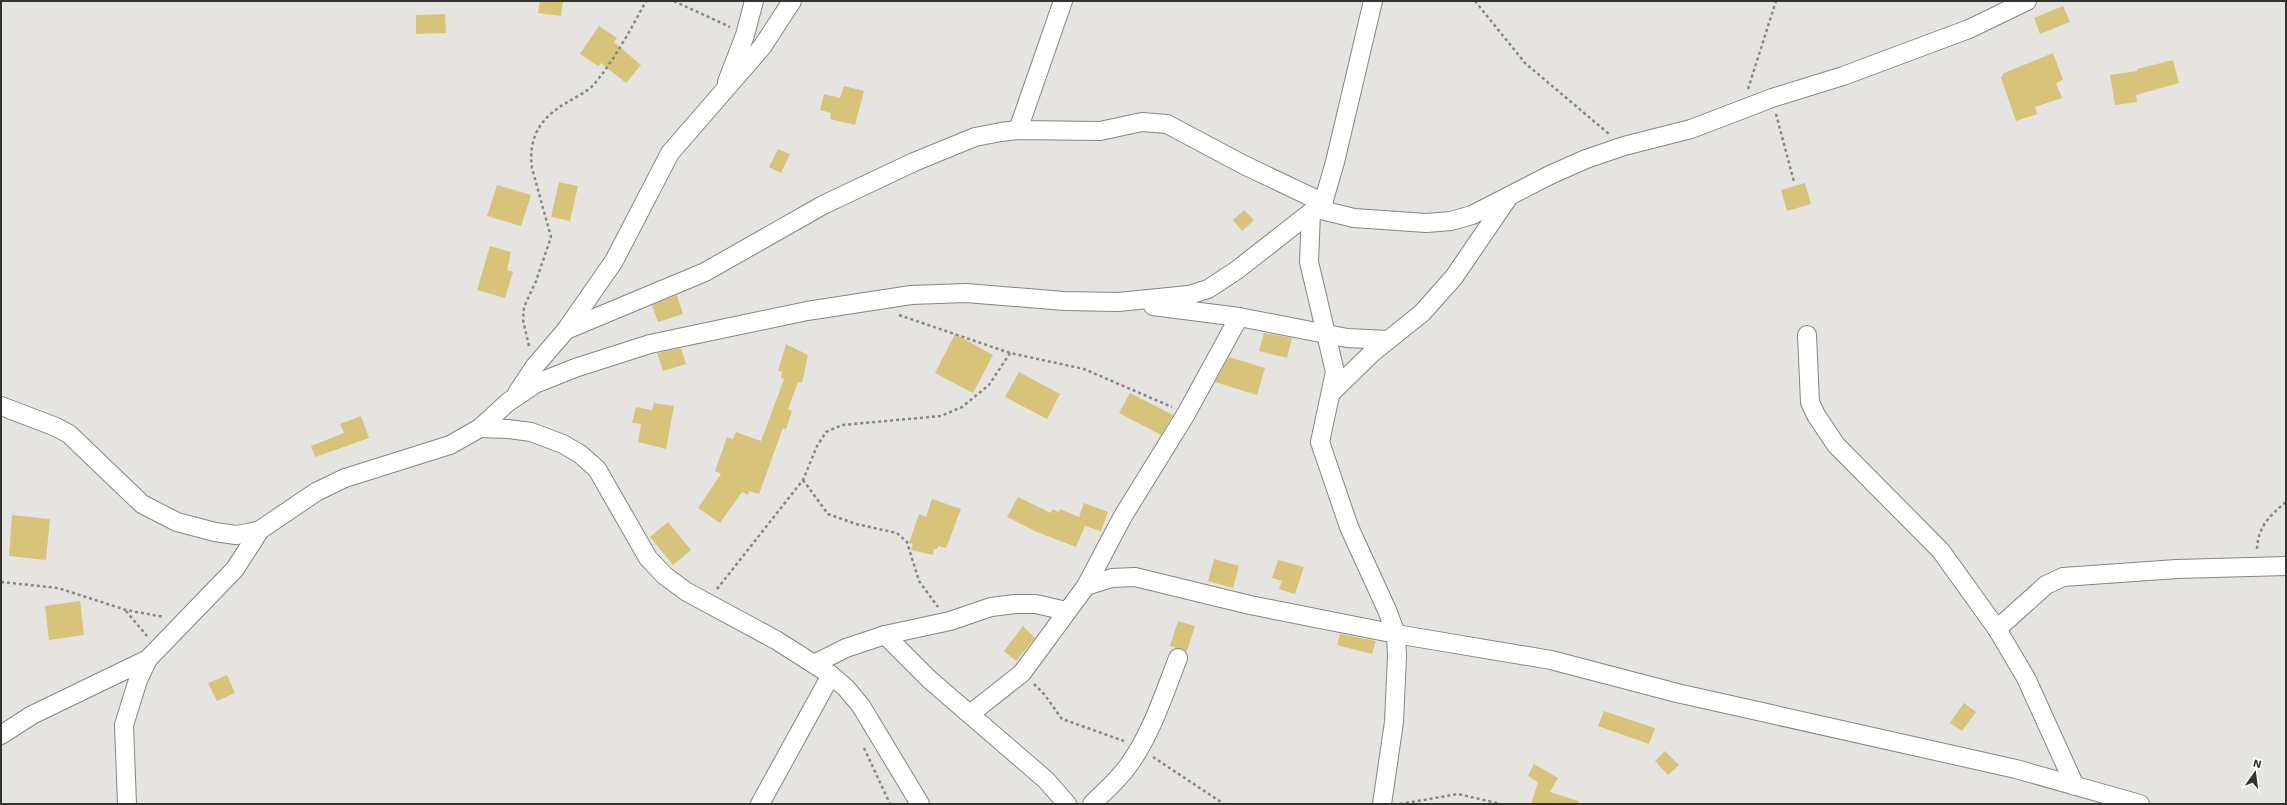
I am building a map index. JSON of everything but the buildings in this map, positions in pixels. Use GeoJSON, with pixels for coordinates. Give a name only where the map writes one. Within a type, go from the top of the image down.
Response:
{"type":"FeatureCollection","features":[{"type":"Feature","properties":{"kind":"street"},"geometry":{"type":"LineString","coordinates":[[723,93],[745,35],[754,1]]}},
{"type":"Feature","properties":{"kind":"street"},"geometry":{"type":"LineString","coordinates":[[514,397],[535,366],[566,330],[614,261],[670,153],[762,47],[792,1]]}},
{"type":"Feature","properties":{"kind":"street"},"geometry":{"type":"LineString","coordinates":[[1018,130],[1063,1]]}},
{"type":"Feature","properties":{"kind":"street"},"geometry":{"type":"LineString","coordinates":[[1373,1],[1363,48],[1319,209],[1309,262],[1325,335],[1333,359],[1335,372],[1320,436],[1321,447],[1349,527],[1388,610],[1396,634],[1398,656],[1394,722],[1382,804]]}},
{"type":"Feature","properties":{"kind":"street"},"geometry":{"type":"LineString","coordinates":[[566,330],[705,272],[823,205],[914,162],[975,137],[1018,130],[1100,131],[1142,122],[1167,124],[1244,165],[1319,209],[1354,218],[1426,223],[1451,221],[1472,216],[1550,175],[1586,159],[1624,146],[1691,129],[1772,98],[1843,76],[1969,30],[2027,1]]}},
{"type":"Feature","properties":{"kind":"street"},"geometry":{"type":"LineString","coordinates":[[1331,393],[1388,340],[1422,313],[1454,277],[1508,198]]}},
{"type":"Feature","properties":{"kind":"street"},"geometry":{"type":"LineString","coordinates":[[1118,302],[1189,295],[1208,289],[1237,270],[1319,209]]}},
{"type":"Feature","properties":{"kind":"street"},"geometry":{"type":"LineString","coordinates":[[1,406],[56,427],[69,434],[142,504],[165,517],[215,532],[236,535],[260,530],[316,492],[346,478],[450,445],[480,428],[514,397],[535,384],[575,368],[650,344],[799,313],[911,295],[966,293],[1064,301],[1118,302],[1239,317],[1325,335],[1388,340]]}},
{"type":"Feature","properties":{"kind":"street"},"geometry":{"type":"LineString","coordinates":[[970,714],[1022,673],[1066,611],[1086,586],[1123,516],[1186,414],[1239,317]]}},
{"type":"Feature","properties":{"kind":"street"},"geometry":{"type":"LineString","coordinates":[[1807,335],[1810,402],[1816,415],[1836,445],[1941,551],[1997,629],[2026,678],[2075,786]]}},
{"type":"Feature","properties":{"kind":"street"},"geometry":{"type":"LineString","coordinates":[[480,428],[531,432],[563,444],[580,454],[601,474],[611,490],[624,519],[648,558],[665,576],[687,592],[776,640],[831,675],[846,688],[861,706],[920,804]]}},
{"type":"Feature","properties":{"kind":"street"},"geometry":{"type":"LineString","coordinates":[[127,804],[124,725],[138,680],[153,654],[235,569],[260,530]]}},
{"type":"Feature","properties":{"kind":"street"},"geometry":{"type":"LineString","coordinates":[[1997,629],[2046,585],[2063,577],[2177,569],[2286,566]]}},
{"type":"Feature","properties":{"kind":"street"},"geometry":{"type":"LineString","coordinates":[[1086,586],[1112,578],[1135,577],[1250,604],[1396,634],[1551,660],[1677,693],[2009,767],[2140,804]]}},
{"type":"Feature","properties":{"kind":"street"},"geometry":{"type":"LineString","coordinates":[[814,664],[846,648],[885,635],[950,621],[991,607],[1015,604],[1036,604],[1066,611]]}},
{"type":"Feature","properties":{"kind":"street"},"geometry":{"type":"LineString","coordinates":[[885,635],[930,680],[1041,775],[1067,804]]}},
{"type":"Feature","properties":{"kind":"street"},"geometry":{"type":"LineString","coordinates":[[1,735],[32,715],[153,654]]}},
{"type":"Feature","properties":{"kind":"street"},"geometry":{"type":"LineString","coordinates":[[1092,804],[1128,766],[1139,748],[1159,706],[1178,658]]}},
{"type":"Feature","properties":{"kind":"street"},"geometry":{"type":"LineString","coordinates":[[760,804],[831,675]]}},
{"type":"Feature","properties":{"kind":"path"},"geometry":{"type":"LineString","coordinates":[[535,366],[523,320],[524,307],[551,237],[530,157],[534,139],[542,121],[594,83],[620,49],[646,1]]}},
{"type":"Feature","properties":{"kind":"path"},"geometry":{"type":"LineString","coordinates":[[675,1],[745,35]]}},
{"type":"Feature","properties":{"kind":"path"},"geometry":{"type":"LineString","coordinates":[[1474,1],[1525,63],[1624,146]]}},
{"type":"Feature","properties":{"kind":"path"},"geometry":{"type":"LineString","coordinates":[[1741,110],[1776,1]]}},
{"type":"Feature","properties":{"kind":"path"},"geometry":{"type":"LineString","coordinates":[[1772,98],[1794,182]]}},
{"type":"Feature","properties":{"kind":"path"},"geometry":{"type":"LineString","coordinates":[[892,313],[1010,353],[1084,369],[1145,394],[1186,414]]}},
{"type":"Feature","properties":{"kind":"path"},"geometry":{"type":"LineString","coordinates":[[707,602],[803,480],[817,446],[826,432],[842,425],[941,416],[962,407],[989,385],[1010,353]]}},
{"type":"Feature","properties":{"kind":"path"},"geometry":{"type":"LineString","coordinates":[[803,480],[828,514],[856,524],[897,533],[903,536],[907,542],[919,581],[950,621]]}},
{"type":"Feature","properties":{"kind":"path"},"geometry":{"type":"LineString","coordinates":[[2256,566],[2258,535],[2271,515],[2286,502]]}},
{"type":"Feature","properties":{"kind":"path"},"geometry":{"type":"LineString","coordinates":[[1,582],[58,588],[145,615],[187,620]]}},
{"type":"Feature","properties":{"kind":"path"},"geometry":{"type":"LineString","coordinates":[[126,610],[153,654]]}},
{"type":"Feature","properties":{"kind":"path"},"geometry":{"type":"LineString","coordinates":[[1022,673],[1044,694],[1062,719],[1073,724],[1110,735],[1139,748],[1224,804]]}},
{"type":"Feature","properties":{"kind":"path"},"geometry":{"type":"LineString","coordinates":[[1400,804],[1458,794],[1501,804]]}}]}
